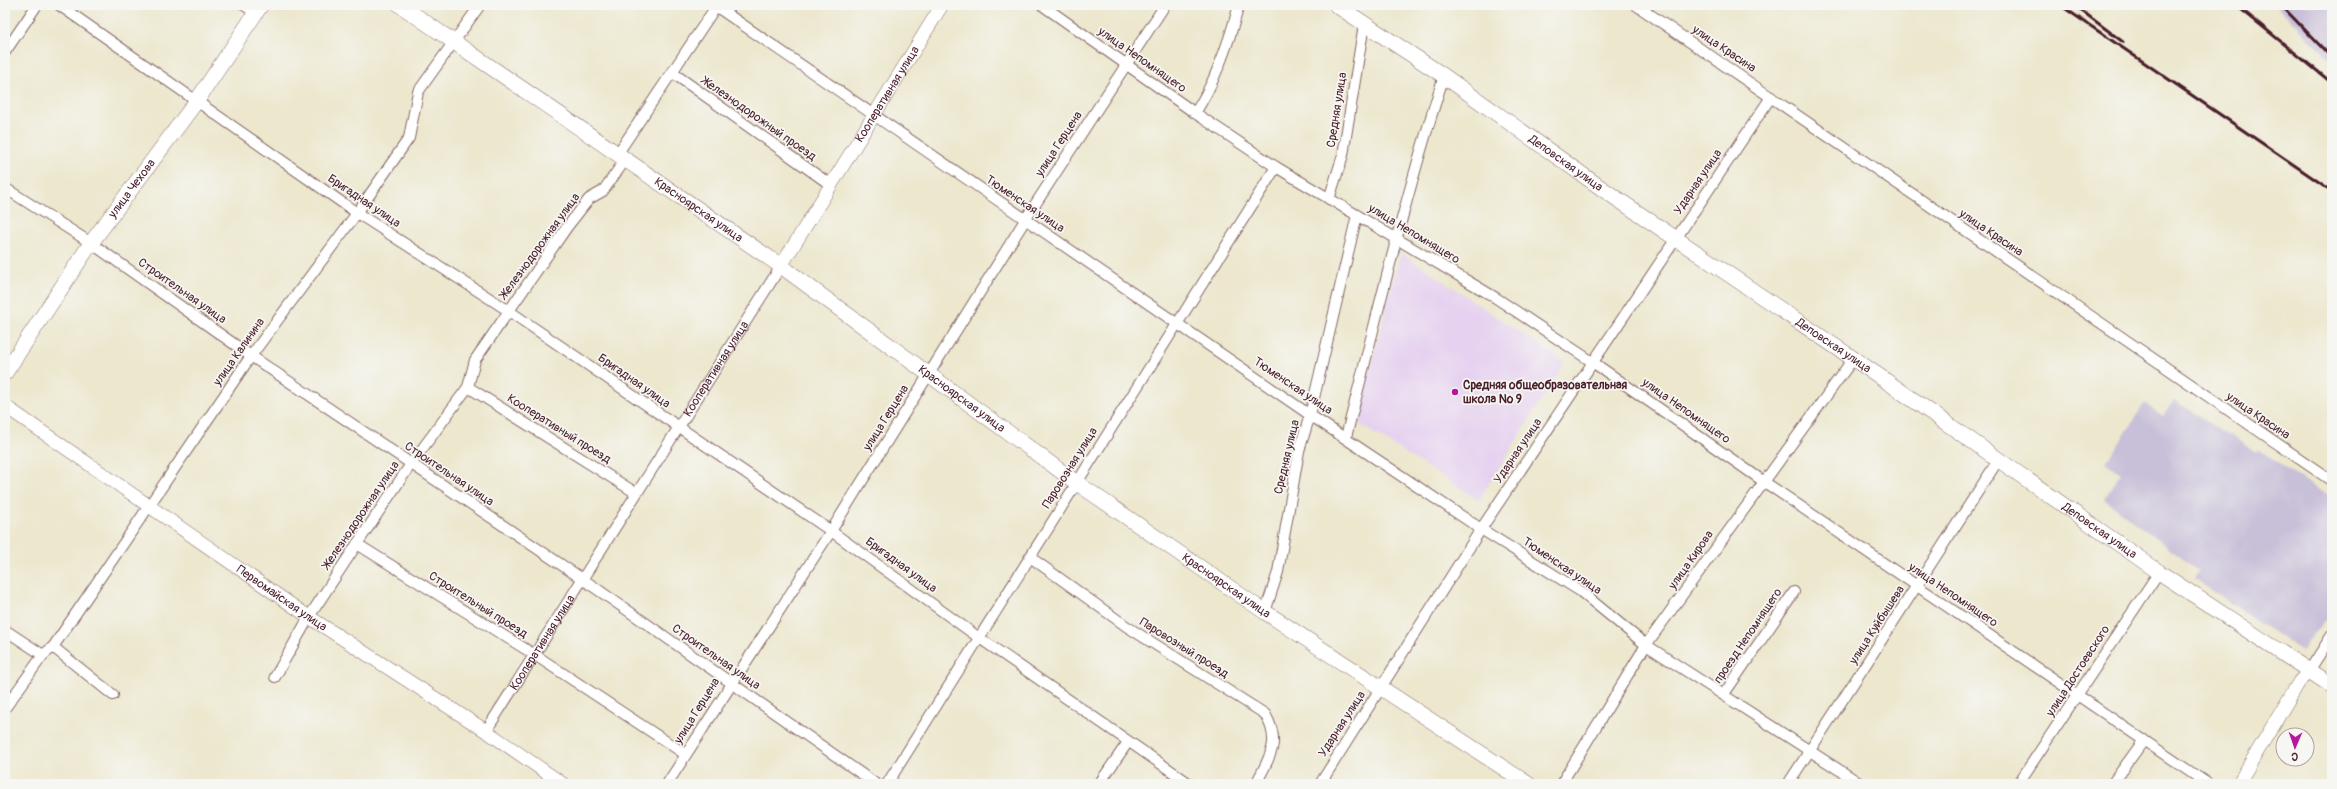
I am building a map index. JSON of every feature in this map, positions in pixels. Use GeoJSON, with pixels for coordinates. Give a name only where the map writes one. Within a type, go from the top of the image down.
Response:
{"type":"FeatureCollection","features":[{"type":"Feature","properties":{"kind":"main road","name":"Красноярская улица"},"geometry":{"type":"LineString","coordinates":[[400,5],[781,266],[1077,483],[1265,612],[1528,784]]}},
{"type":"Feature","properties":{"kind":"main road","name":"Деповская улица"},"geometry":{"type":"LineString","coordinates":[[1336,5],[1444,76],[1676,238],[1999,459],[2159,572],[2332,686]]}},
{"type":"Feature","properties":{"kind":"main road","name":"улица Чехова"},"geometry":{"type":"LineString","coordinates":[[5,373],[91,243],[196,102],[253,8]]}},
{"type":"Feature","properties":{"kind":"street"},"geometry":{"type":"LineString","coordinates":[[5,52],[37,5]]}},
{"type":"Feature","properties":{"kind":"street","name":"Бригадная улица"},"geometry":{"type":"LineString","coordinates":[[59,5],[196,102],[357,212],[509,310],[831,531],[978,637],[1190,784]]}},
{"type":"Feature","properties":{"kind":"street","name":"улица Калинина"},"geometry":{"type":"LineString","coordinates":[[5,708],[43,655],[53,647],[251,356],[357,212],[409,138],[418,92],[480,5]]}},
{"type":"Feature","properties":{"kind":"street","name":"Кооперативная улица"},"geometry":{"type":"LineString","coordinates":[[486,731],[584,580],[636,493],[781,266],[872,116],[942,5]]}},
{"type":"Feature","properties":{"kind":"street","name":"улица Непомнящего"},"geometry":{"type":"LineString","coordinates":[[1042,5],[1195,113],[1276,166],[1496,298],[1594,363],[1763,481],[2208,784]]}},
{"type":"Feature","properties":{"kind":"street","name":"улица Герцена"},"geometry":{"type":"LineString","coordinates":[[667,784],[731,683],[831,531],[1025,220],[1165,5]]}},
{"type":"Feature","properties":{"kind":"street"},"geometry":{"type":"LineString","coordinates":[[1195,113],[1207,95],[1232,31],[1239,5]]}},
{"type":"Feature","properties":{"kind":"street","name":"улица Красина"},"geometry":{"type":"LineString","coordinates":[[1636,5],[1771,97],[1890,181],[2332,482]]}},
{"type":"Feature","properties":{"kind":"street","name":"Тюменская улица"},"geometry":{"type":"LineString","coordinates":[[716,6],[872,116],[1178,322],[1310,414],[1481,529],[1580,591],[1646,645],[1724,694],[1860,784]]}},
{"type":"Feature","properties":{"kind":"street","name":"Железнодорожная улица"},"geometry":{"type":"LineString","coordinates":[[275,677],[309,618],[357,544],[411,464],[468,387],[475,360],[567,227],[590,199],[603,191],[622,156],[716,6]]}},
{"type":"Feature","properties":{"kind":"street","name":"Средняя улица"},"geometry":{"type":"LineString","coordinates":[[1329,199],[1343,155],[1364,24]]}},
{"type":"Feature","properties":{"kind":"street","name":"Железнодорожный проезд"},"geometry":{"type":"LineString","coordinates":[[673,73],[831,185]]}},
{"type":"Feature","properties":{"kind":"street"},"geometry":{"type":"LineString","coordinates":[[1346,437],[1425,134],[1444,76]]}},
{"type":"Feature","properties":{"kind":"street","name":"Ударная улица"},"geometry":{"type":"LineString","coordinates":[[1320,784],[1481,529],[1594,363],[1771,97]]}},
{"type":"Feature","properties":{"kind":"street","name":"Паровозная улица"},"geometry":{"type":"LineString","coordinates":[[887,784],[978,637],[1077,483],[1276,166]]}},
{"type":"Feature","properties":{"kind":"street","name":"Строительная улица"},"geometry":{"type":"LineString","coordinates":[[5,188],[91,243],[251,356],[584,580],[876,784]]}},
{"type":"Feature","properties":{"kind":"street","name":"Средняя улица"},"geometry":{"type":"LineString","coordinates":[[1265,612],[1278,572],[1299,451],[1310,414],[1357,215]]}},
{"type":"Feature","properties":{"kind":"street","name":"улица Кирова"},"geometry":{"type":"LineString","coordinates":[[1561,784],[1646,645],[1763,481],[1853,359]]}},
{"type":"Feature","properties":{"kind":"street","name":"Кооперативный проезд"},"geometry":{"type":"LineString","coordinates":[[468,387],[636,493]]}},
{"type":"Feature","properties":{"kind":"street","name":"Первомайская улица"},"geometry":{"type":"LineString","coordinates":[[5,406],[309,618],[486,731],[563,784]]}},
{"type":"Feature","properties":{"kind":"street","name":"улица Куйбышева"},"geometry":{"type":"LineString","coordinates":[[1788,784],[1999,459]]}},
{"type":"Feature","properties":{"kind":"street","name":"Строительный проезд"},"geometry":{"type":"LineString","coordinates":[[357,544],[535,656],[685,754]]}},
{"type":"Feature","properties":{"kind":"street","name":"Паровозный проезд"},"geometry":{"type":"LineString","coordinates":[[1030,557],[1126,626],[1265,714],[1272,727],[1274,746],[1256,784]]}},
{"type":"Feature","properties":{"kind":"street","name":"улица Достоевского"},"geometry":{"type":"LineString","coordinates":[[2018,784],[2079,695],[2159,572]]}},
{"type":"Feature","properties":{"kind":"street","name":"проезд Непомнящего"},"geometry":{"type":"LineString","coordinates":[[1724,694],[1794,592]]}},
{"type":"Feature","properties":{"kind":"street"},"geometry":{"type":"LineString","coordinates":[[5,630],[43,655]]}},
{"type":"Feature","properties":{"kind":"street"},"geometry":{"type":"LineString","coordinates":[[2238,784],[2299,682],[2310,671],[2332,635]]}},
{"type":"Feature","properties":{"kind":"street"},"geometry":{"type":"LineString","coordinates":[[53,647],[113,695]]}},
{"type":"Feature","properties":{"kind":"street"},"geometry":{"type":"LineString","coordinates":[[2112,784],[2144,740]]}},
{"type":"Feature","properties":{"kind":"street"},"geometry":{"type":"LineString","coordinates":[[1099,784],[1128,742]]}},
{"type":"Feature","properties":{"kind":"shaded area"},"geometry":{"type":"Polygon","coordinates":[[[2276,5],[2332,5],[2332,61],[2276,5]]]}},
{"type":"Feature","properties":{"kind":"shaded area","name":"Средняя общеобразовательная школа № 9"},"geometry":{"type":"Polygon","coordinates":[[[1401,253],[1565,362],[1479,500],[1356,422],[1401,253]]]}},
{"type":"Feature","properties":{"kind":"shaded area"},"geometry":{"type":"Polygon","coordinates":[[[2174,400],[2256,452],[2258,449],[2332,499],[2332,611],[2302,651],[2193,578],[2199,570],[2104,499],[2121,473],[2106,463],[2145,404],[2163,416],[2174,400]]]}},
{"type":"Feature","properties":{"kind":"railway"},"geometry":{"type":"LineString","coordinates":[[2060,5],[2332,191]]}},
{"type":"Feature","properties":{"kind":"railway"},"geometry":{"type":"LineString","coordinates":[[2074,5],[2123,42]]}},
{"type":"Feature","properties":{"kind":"railway"},"geometry":{"type":"LineString","coordinates":[[2236,5],[2332,83]]}},
{"type":"Feature","properties":{"kind":"railway"},"geometry":{"type":"LineString","coordinates":[[2281,5],[2332,58]]}},
{"type":"Feature","properties":{"kind":"place","name":"Средняя общеобразовательная школа № 9"},"geometry":{"type":"Point","coordinates":[1455,392]}}]}
